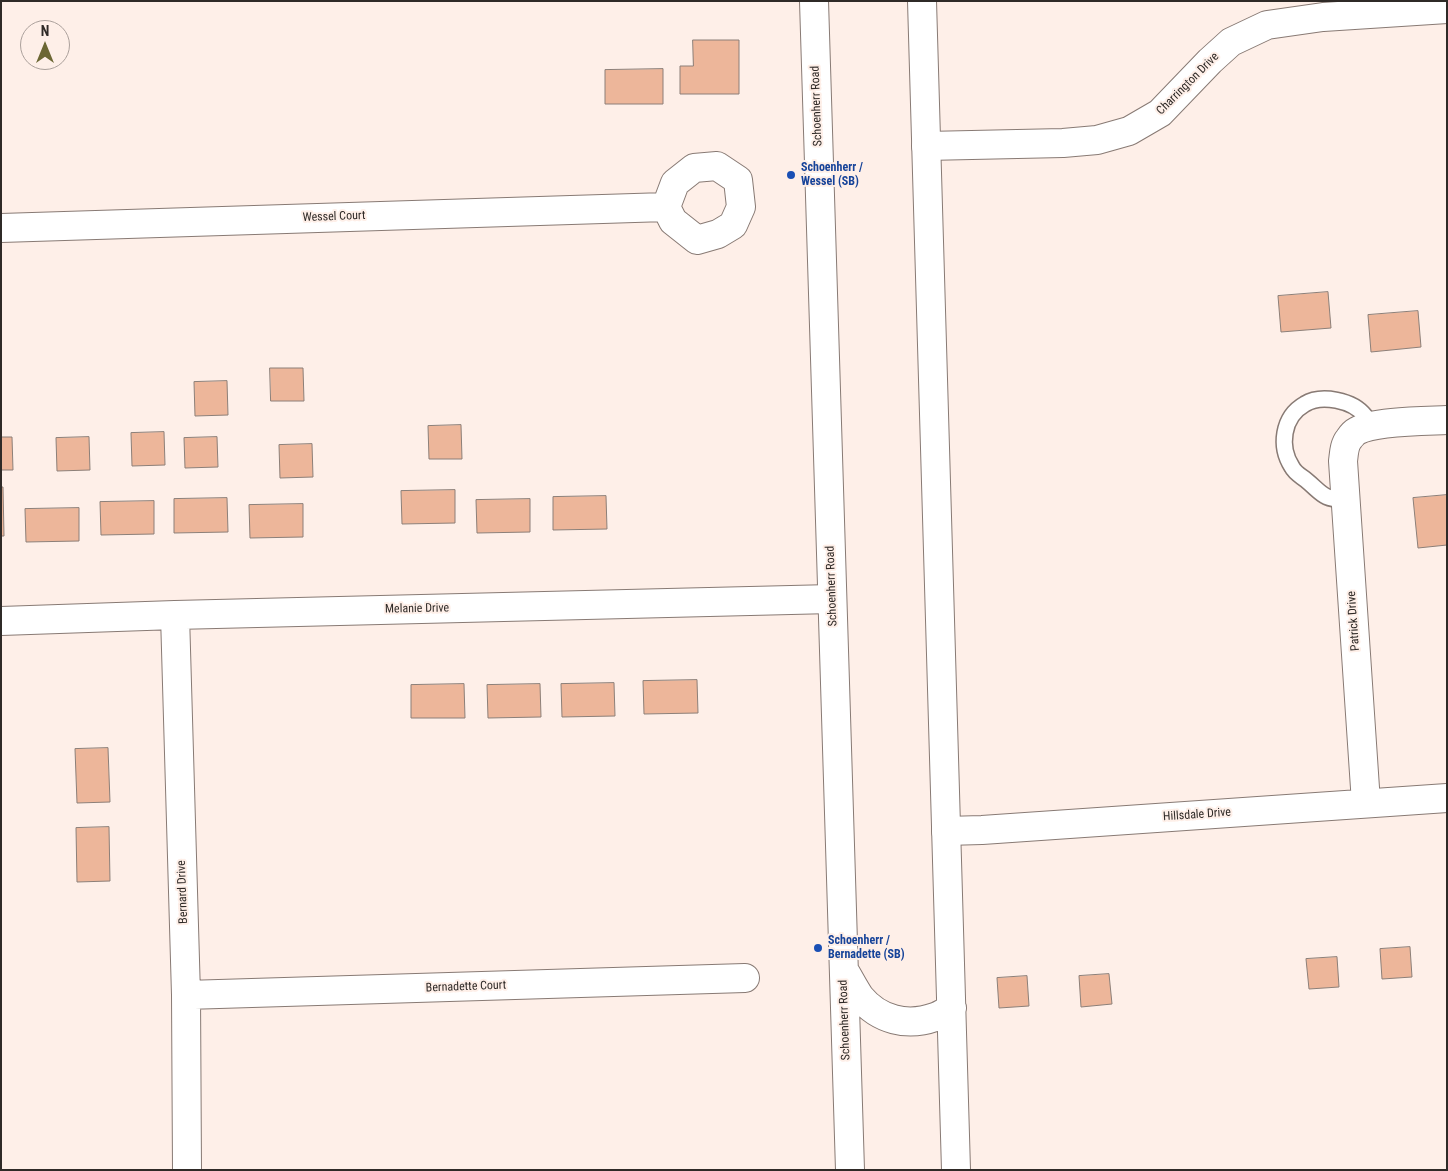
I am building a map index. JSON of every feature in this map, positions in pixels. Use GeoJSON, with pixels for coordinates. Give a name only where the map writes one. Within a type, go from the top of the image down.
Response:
{"type":"FeatureCollection","features":[{"type":"Feature","properties":{"kind":"street","name":"Schoenherr Road"},"geometry":{"type":"LineString","coordinates":[[814,1],[850,1170]]}},
{"type":"Feature","properties":{"kind":"street"},"geometry":{"type":"LineString","coordinates":[[922,1],[956,1170]]}},
{"type":"Feature","properties":{"kind":"street","name":"Charrington Drive"},"geometry":{"type":"LineString","coordinates":[[926,146],[1063,143],[1097,140],[1129,131],[1160,113],[1230,42],[1267,25],[1323,17],[1447,9]]}},
{"type":"Feature","properties":{"kind":"street","name":"Wessel Court"},"geometry":{"type":"LineString","coordinates":[[1,228],[666,206]]}},
{"type":"Feature","properties":{"kind":"street"},"geometry":{"type":"LineString","coordinates":[[1358,433],[1383,424],[1447,420]]}},
{"type":"Feature","properties":{"kind":"street","name":"Patrick Drive"},"geometry":{"type":"LineString","coordinates":[[1358,433],[1344,450],[1343,461],[1366,803]]}},
{"type":"Feature","properties":{"kind":"street","name":"Melanie Drive"},"geometry":{"type":"LineString","coordinates":[[1,621],[832,599]]}},
{"type":"Feature","properties":{"kind":"street","name":"Bernard Drive"},"geometry":{"type":"LineString","coordinates":[[175,615],[186,995],[186,1170]]}},
{"type":"Feature","properties":{"kind":"street","name":"Hillsdale Drive"},"geometry":{"type":"LineString","coordinates":[[946,830],[992,829],[1447,798]]}},
{"type":"Feature","properties":{"kind":"street"},"geometry":{"type":"LineString","coordinates":[[844,970],[860,997],[888,1018],[902,1022],[920,1021],[935,1017],[952,1008]]}},
{"type":"Feature","properties":{"kind":"street","name":"Bernadette Court"},"geometry":{"type":"LineString","coordinates":[[186,995],[745,978]]}},
{"type":"Feature","properties":{"kind":"lane"},"geometry":{"type":"LineString","coordinates":[[1345,499],[1333,500],[1323,495],[1293,469],[1284,452],[1284,434],[1292,416],[1305,404],[1322,399],[1341,400],[1365,416],[1358,433]]}},
{"type":"Feature","properties":{"kind":"building"},"geometry":{"type":"Polygon","coordinates":[[[693,40],[739,40],[739,94],[680,94],[680,66],[693,66],[693,40]]]}},
{"type":"Feature","properties":{"kind":"building"},"geometry":{"type":"Polygon","coordinates":[[[663,69],[663,104],[605,104],[605,70],[663,69]]]}},
{"type":"Feature","properties":{"kind":"building"},"geometry":{"type":"Polygon","coordinates":[[[1328,292],[1331,328],[1281,332],[1278,296],[1328,292]]]}},
{"type":"Feature","properties":{"kind":"building"},"geometry":{"type":"Polygon","coordinates":[[[1418,311],[1421,347],[1371,352],[1368,315],[1418,311]]]}},
{"type":"Feature","properties":{"kind":"building"},"geometry":{"type":"Polygon","coordinates":[[[270,368],[303,368],[304,401],[271,401],[270,368]]]}},
{"type":"Feature","properties":{"kind":"building"},"geometry":{"type":"Polygon","coordinates":[[[227,381],[228,415],[195,416],[194,382],[227,381]]]}},
{"type":"Feature","properties":{"kind":"building"},"geometry":{"type":"Polygon","coordinates":[[[461,425],[462,459],[429,459],[428,426],[461,425]]]}},
{"type":"Feature","properties":{"kind":"building"},"geometry":{"type":"Polygon","coordinates":[[[164,432],[165,465],[132,466],[131,433],[164,432]]]}},
{"type":"Feature","properties":{"kind":"building"},"geometry":{"type":"Polygon","coordinates":[[[1,437],[12,437],[13,470],[1,470],[1,437]]]}},
{"type":"Feature","properties":{"kind":"building"},"geometry":{"type":"Polygon","coordinates":[[[89,437],[90,470],[57,471],[56,438],[89,437]]]}},
{"type":"Feature","properties":{"kind":"building"},"geometry":{"type":"Polygon","coordinates":[[[217,437],[218,467],[185,468],[184,438],[217,437]]]}},
{"type":"Feature","properties":{"kind":"building"},"geometry":{"type":"Polygon","coordinates":[[[312,444],[313,477],[280,478],[279,445],[312,444]]]}},
{"type":"Feature","properties":{"kind":"building"},"geometry":{"type":"Polygon","coordinates":[[[1,487],[3,487],[4,536],[1,536],[1,487]]]}},
{"type":"Feature","properties":{"kind":"building"},"geometry":{"type":"Polygon","coordinates":[[[455,490],[455,523],[402,524],[401,491],[455,490]]]}},
{"type":"Feature","properties":{"kind":"building"},"geometry":{"type":"Polygon","coordinates":[[[1447,495],[1447,545],[1418,548],[1413,498],[1447,495]]]}},
{"type":"Feature","properties":{"kind":"building"},"geometry":{"type":"Polygon","coordinates":[[[606,496],[607,529],[553,530],[553,497],[606,496]]]}},
{"type":"Feature","properties":{"kind":"building"},"geometry":{"type":"Polygon","coordinates":[[[227,498],[228,532],[174,533],[174,499],[227,498]]]}},
{"type":"Feature","properties":{"kind":"building"},"geometry":{"type":"Polygon","coordinates":[[[530,499],[530,532],[477,533],[476,500],[530,499]]]}},
{"type":"Feature","properties":{"kind":"building"},"geometry":{"type":"Polygon","coordinates":[[[154,501],[154,534],[101,535],[100,502],[154,501]]]}},
{"type":"Feature","properties":{"kind":"building"},"geometry":{"type":"Polygon","coordinates":[[[303,504],[303,537],[250,538],[249,505],[303,504]]]}},
{"type":"Feature","properties":{"kind":"building"},"geometry":{"type":"Polygon","coordinates":[[[79,508],[79,541],[26,542],[25,509],[79,508]]]}},
{"type":"Feature","properties":{"kind":"building"},"geometry":{"type":"Polygon","coordinates":[[[697,680],[698,713],[644,714],[643,681],[697,680]]]}},
{"type":"Feature","properties":{"kind":"building"},"geometry":{"type":"Polygon","coordinates":[[[614,683],[615,716],[562,717],[561,684],[614,683]]]}},
{"type":"Feature","properties":{"kind":"building"},"geometry":{"type":"Polygon","coordinates":[[[464,684],[465,718],[411,718],[411,685],[464,684]]]}},
{"type":"Feature","properties":{"kind":"building"},"geometry":{"type":"Polygon","coordinates":[[[540,684],[541,717],[488,718],[487,685],[540,684]]]}},
{"type":"Feature","properties":{"kind":"building"},"geometry":{"type":"Polygon","coordinates":[[[108,748],[110,802],[77,803],[75,749],[108,748]]]}},
{"type":"Feature","properties":{"kind":"building"},"geometry":{"type":"Polygon","coordinates":[[[109,827],[110,881],[77,882],[76,828],[109,827]]]}},
{"type":"Feature","properties":{"kind":"building"},"geometry":{"type":"Polygon","coordinates":[[[1410,947],[1412,977],[1382,979],[1380,949],[1410,947]]]}},
{"type":"Feature","properties":{"kind":"building"},"geometry":{"type":"Polygon","coordinates":[[[1337,957],[1339,987],[1309,989],[1306,959],[1337,957]]]}},
{"type":"Feature","properties":{"kind":"building"},"geometry":{"type":"Polygon","coordinates":[[[1109,974],[1112,1004],[1081,1007],[1079,976],[1109,974]]]}},
{"type":"Feature","properties":{"kind":"building"},"geometry":{"type":"Polygon","coordinates":[[[1027,976],[1029,1006],[999,1008],[997,978],[1027,976]]]}},
{"type":"Feature","properties":{"kind":"place","name":"Schoenherr / Wessel (SB)"},"geometry":{"type":"Point","coordinates":[791,175]}},
{"type":"Feature","properties":{"kind":"place","name":"Schoenherr / Bernadette (SB)"},"geometry":{"type":"Point","coordinates":[818,948]}}]}
